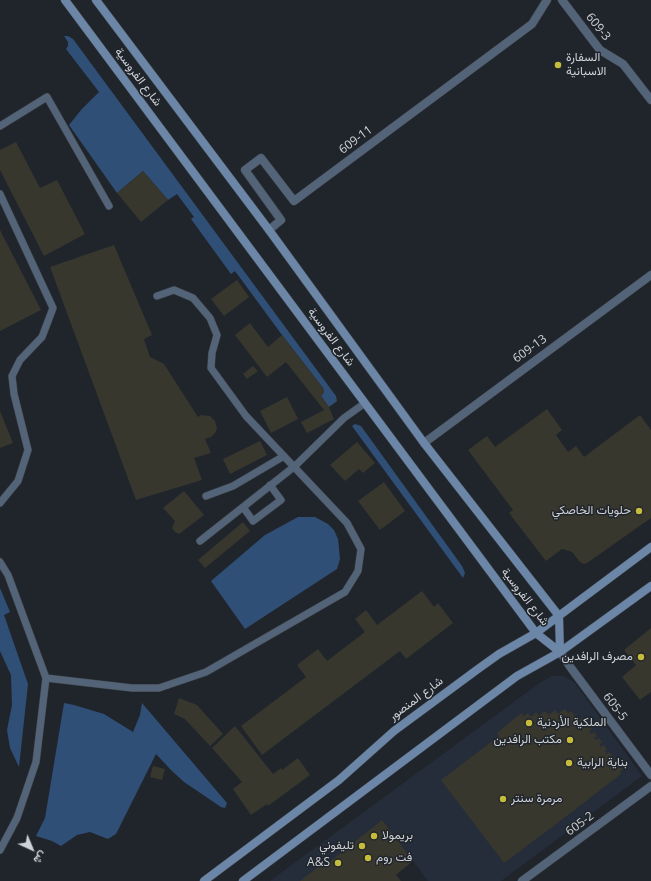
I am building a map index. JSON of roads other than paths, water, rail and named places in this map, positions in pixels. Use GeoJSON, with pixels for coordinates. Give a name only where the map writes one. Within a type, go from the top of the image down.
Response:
{"type":"FeatureCollection","features":[{"type":"Feature","properties":{"kind":"street","name":"شارع الفروسية"},"geometry":{"type":"LineString","coordinates":[[65,0],[536,633],[560,652]]}},
{"type":"Feature","properties":{"kind":"street","name":"شارع الفروسية"},"geometry":{"type":"LineString","coordinates":[[96,0],[269,230],[424,443],[559,616],[560,652]]}},
{"type":"Feature","properties":{"kind":"street","name":"609-11"},"geometry":{"type":"LineString","coordinates":[[269,230],[281,220],[245,170],[261,158],[294,201],[532,24],[547,0]]}},
{"type":"Feature","properties":{"kind":"street","name":"609-3"},"geometry":{"type":"LineString","coordinates":[[562,0],[600,50],[623,64],[651,100]]}},
{"type":"Feature","properties":{"kind":"street","name":"609-13"},"geometry":{"type":"LineString","coordinates":[[424,443],[651,275]]}},
{"type":"Feature","properties":{"kind":"street","name":"شارع المنصور"},"geometry":{"type":"LineString","coordinates":[[204,881],[339,780],[394,731],[478,669],[536,633],[651,548]]}},
{"type":"Feature","properties":{"kind":"street"},"geometry":{"type":"LineString","coordinates":[[243,881],[517,676],[560,652],[651,586]]}},
{"type":"Feature","properties":{"kind":"street","name":"605-5"},"geometry":{"type":"LineString","coordinates":[[560,652],[651,775]]}},
{"type":"Feature","properties":{"kind":"street","name":"605-2"},"geometry":{"type":"LineString","coordinates":[[522,881],[651,786]]}},
{"type":"Feature","properties":{"kind":"lane"},"geometry":{"type":"LineString","coordinates":[[0,126],[47,97],[109,206]]}},
{"type":"Feature","properties":{"kind":"lane"},"geometry":{"type":"LineString","coordinates":[[0,194],[53,308],[42,337],[20,360],[12,376],[14,394],[28,450],[18,481],[0,503]]}},
{"type":"Feature","properties":{"kind":"lane"},"geometry":{"type":"LineString","coordinates":[[46,678],[132,688],[159,688],[206,672],[345,592],[358,571],[361,549],[347,523],[295,466],[246,416],[211,368],[212,353],[218,334],[210,318],[193,298],[174,290],[157,296]]}},
{"type":"Feature","properties":{"kind":"lane"},"geometry":{"type":"LineString","coordinates":[[200,541],[295,466],[344,418],[365,403]]}},
{"type":"Feature","properties":{"kind":"lane"},"geometry":{"type":"LineString","coordinates":[[206,496],[233,486],[284,456]]}},
{"type":"Feature","properties":{"kind":"lane"},"geometry":{"type":"LineString","coordinates":[[242,507],[253,521],[281,500],[270,485]]}},
{"type":"Feature","properties":{"kind":"lane"},"geometry":{"type":"LineString","coordinates":[[0,562],[8,575],[46,678],[36,762],[17,818],[0,850]]}},
{"type":"Feature","properties":{"kind":"place","name":"السفارة الاسبانية"},"geometry":{"type":"Point","coordinates":[558,65]}},
{"type":"Feature","properties":{"kind":"place","name":"حلويات الخاصكي"},"geometry":{"type":"Point","coordinates":[639,511]}},
{"type":"Feature","properties":{"kind":"place","name":"مصرف الرافدين"},"geometry":{"type":"Point","coordinates":[641,657]}},
{"type":"Feature","properties":{"kind":"place","name":"الملكية الأردنية"},"geometry":{"type":"Point","coordinates":[529,723]}},
{"type":"Feature","properties":{"kind":"place","name":"مكتب الرافدين"},"geometry":{"type":"Point","coordinates":[570,740]}},
{"type":"Feature","properties":{"kind":"place","name":"بناية الرابية"},"geometry":{"type":"Point","coordinates":[569,763]}},
{"type":"Feature","properties":{"kind":"place","name":"مرمرة سنتر"},"geometry":{"type":"Point","coordinates":[503,799]}},
{"type":"Feature","properties":{"kind":"place","name":"بريمولا"},"geometry":{"type":"Point","coordinates":[374,836]}},
{"type":"Feature","properties":{"kind":"place","name":"تليفوني"},"geometry":{"type":"Point","coordinates":[362,846]}},
{"type":"Feature","properties":{"kind":"place","name":"فت روم"},"geometry":{"type":"Point","coordinates":[368,858]}},
{"type":"Feature","properties":{"kind":"place","name":"A&S"},"geometry":{"type":"Point","coordinates":[338,863]}}]}
